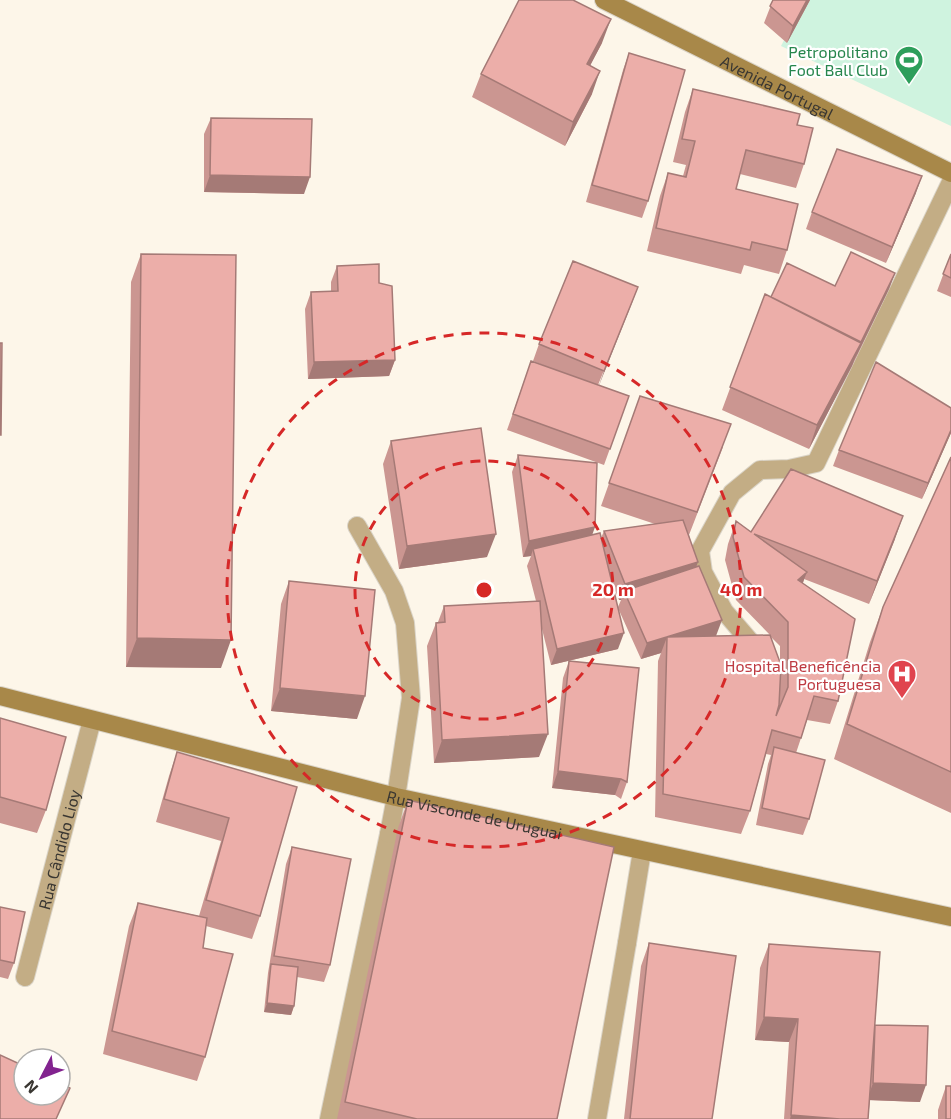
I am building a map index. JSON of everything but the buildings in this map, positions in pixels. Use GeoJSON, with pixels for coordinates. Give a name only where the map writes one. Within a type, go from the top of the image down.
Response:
{"type":"FeatureCollection","features":[{"type":"Feature","properties":{"kind":"street","name":"Avenida Portugal"},"geometry":{"type":"LineString","coordinates":[[604,0],[951,173]]}},
{"type":"Feature","properties":{"kind":"street"},"geometry":{"type":"LineString","coordinates":[[760,653],[724,611],[703,572],[700,551],[732,493],[760,470],[789,469],[816,463],[951,182]]}},
{"type":"Feature","properties":{"kind":"street"},"geometry":{"type":"LineString","coordinates":[[329,1119],[389,834],[411,698],[405,623],[394,591],[357,526]]}},
{"type":"Feature","properties":{"kind":"street","name":"Rua Visconde de Uruguai"},"geometry":{"type":"LineString","coordinates":[[0,696],[396,797],[951,917]]}},
{"type":"Feature","properties":{"kind":"street","name":"Rua Cândido Lioy"},"geometry":{"type":"LineString","coordinates":[[26,978],[92,720]]}},
{"type":"Feature","properties":{"kind":"street"},"geometry":{"type":"LineString","coordinates":[[597,1119],[642,851]]}},
{"type":"Feature","properties":{"kind":"green space","name":"Petropolitano Foot Ball Club"},"geometry":{"type":"Polygon","coordinates":[[[805,0],[951,0],[951,126],[781,46],[805,0]]]}},
{"type":"Feature","properties":{"kind":"place","name":"Petropolitano Foot Ball Club"},"geometry":{"type":"Point","coordinates":[909,86]}},
{"type":"Feature","properties":{"kind":"place","name":"Hospital Beneficência Portuguesa"},"geometry":{"type":"Point","coordinates":[902,700]}}]}
